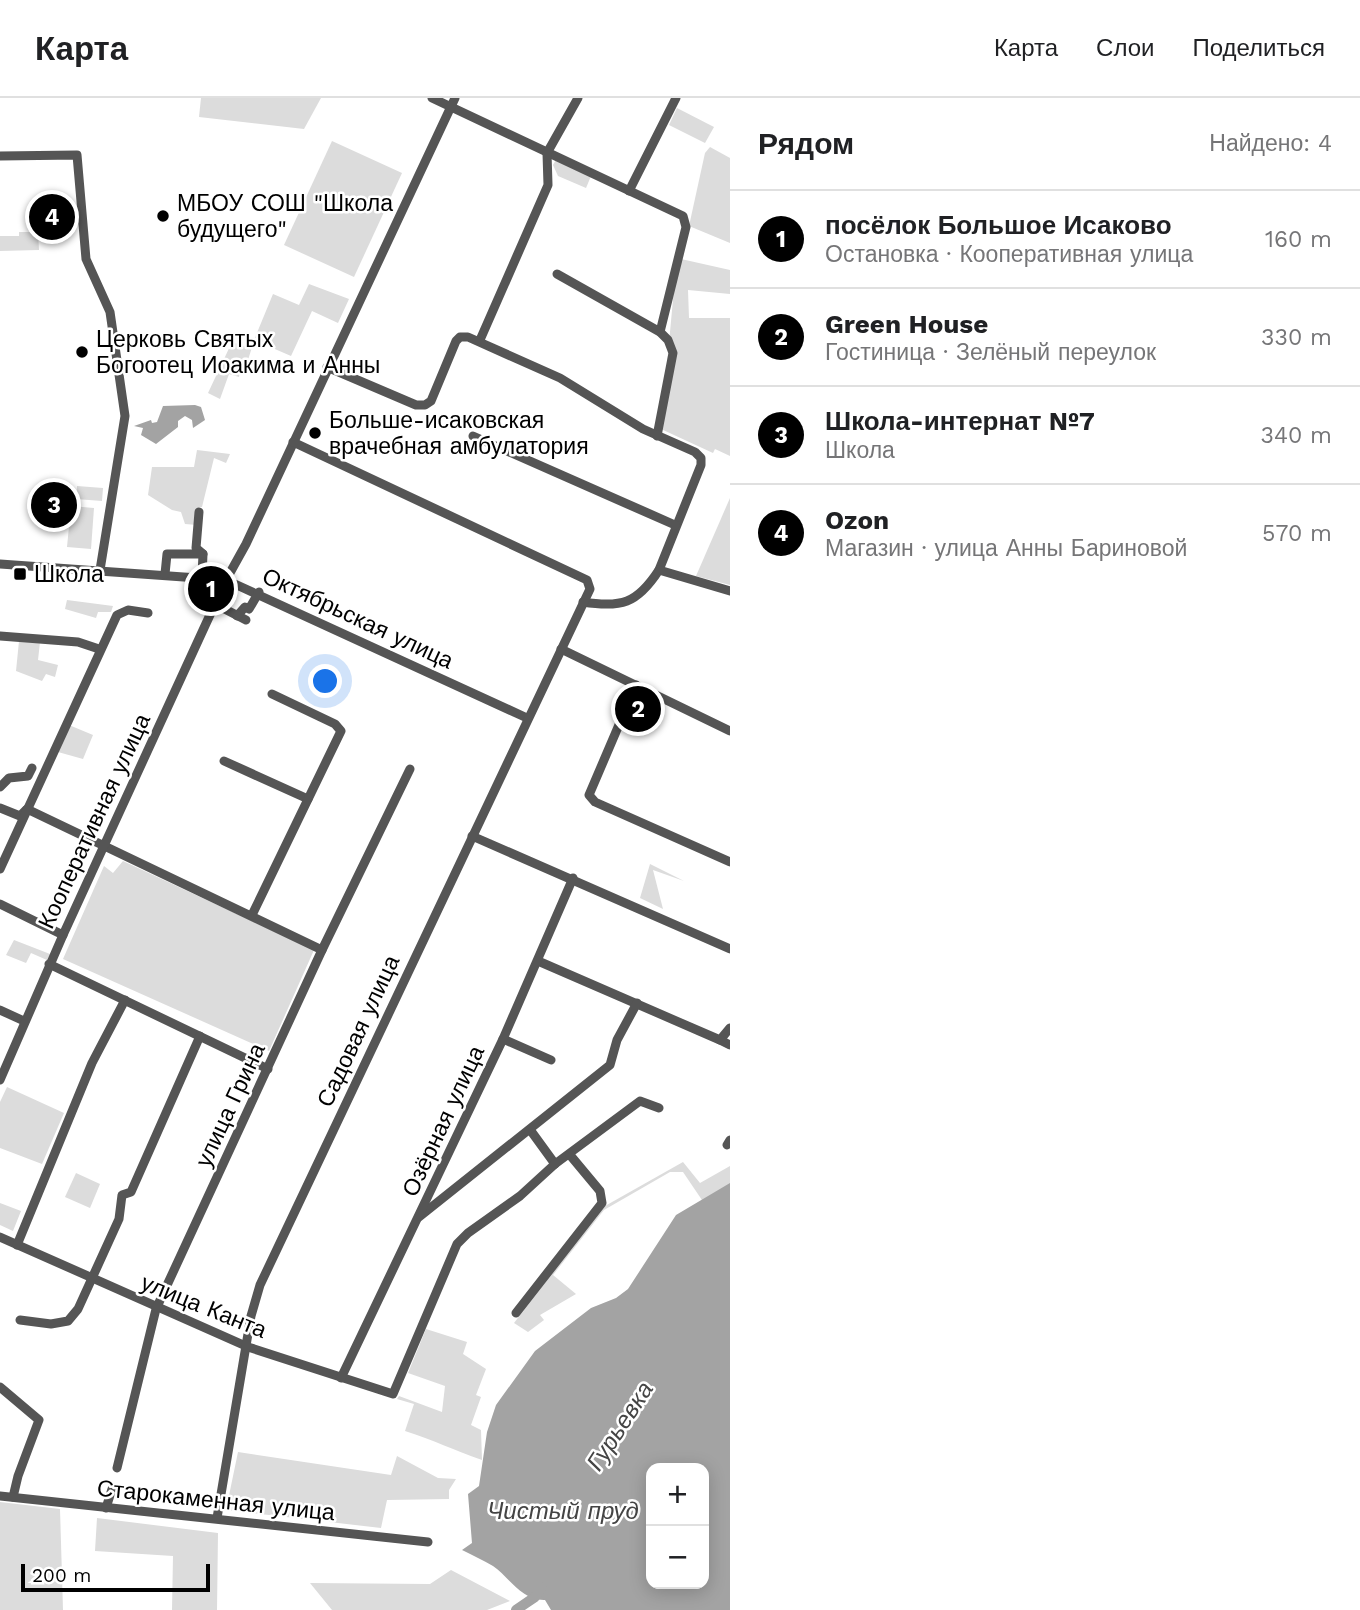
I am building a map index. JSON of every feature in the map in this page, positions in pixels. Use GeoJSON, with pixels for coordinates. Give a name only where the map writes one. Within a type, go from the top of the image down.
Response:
{"type":"FeatureCollection","features":[{"type":"Feature","properties":{"kind":"street"},"geometry":{"type":"LineString","coordinates":[[432,98],[453,102],[547,153],[683,216],[686,227],[660,332]]}},
{"type":"Feature","properties":{"kind":"street"},"geometry":{"type":"LineString","coordinates":[[480,340],[548,185],[547,153],[578,98]]}},
{"type":"Feature","properties":{"kind":"street"},"geometry":{"type":"LineString","coordinates":[[629,191],[676,98]]}},
{"type":"Feature","properties":{"kind":"street"},"geometry":{"type":"LineString","coordinates":[[293,442],[453,102]]}},
{"type":"Feature","properties":{"kind":"street"},"geometry":{"type":"LineString","coordinates":[[0,156],[77,155],[86,259],[110,312],[125,416],[100,570]]}},
{"type":"Feature","properties":{"kind":"street"},"geometry":{"type":"LineString","coordinates":[[557,274],[660,332],[668,340],[673,352],[657,436]]}},
{"type":"Feature","properties":{"kind":"street"},"geometry":{"type":"LineString","coordinates":[[327,367],[416,405],[425,405],[431,401],[456,341],[460,337],[480,340],[560,378],[657,436],[695,452],[701,458],[701,465],[659,570],[649,586],[621,605],[583,602]]}},
{"type":"Feature","properties":{"kind":"street"},"geometry":{"type":"LineString","coordinates":[[472,436],[675,525]]}},
{"type":"Feature","properties":{"kind":"street","name":"Кооперативная улица"},"geometry":{"type":"LineString","coordinates":[[0,1080],[104,844],[226,579],[246,544],[293,442]]}},
{"type":"Feature","properties":{"kind":"street","name":"Садовая улица"},"geometry":{"type":"LineString","coordinates":[[216,1517],[248,1347],[251,1316],[260,1285],[590,589],[587,579],[293,442]]}},
{"type":"Feature","properties":{"kind":"street"},"geometry":{"type":"LineString","coordinates":[[199,512],[196,548],[203,554]]}},
{"type":"Feature","properties":{"kind":"street"},"geometry":{"type":"LineString","coordinates":[[165,574],[167,554],[203,554]]}},
{"type":"Feature","properties":{"kind":"street"},"geometry":{"type":"LineString","coordinates":[[202,576],[203,554]]}},
{"type":"Feature","properties":{"kind":"street","name":"Октябрьская улица"},"geometry":{"type":"LineString","coordinates":[[0,564],[226,579],[527,718]]}},
{"type":"Feature","properties":{"kind":"street"},"geometry":{"type":"LineString","coordinates":[[659,570],[730,591]]}},
{"type":"Feature","properties":{"kind":"street"},"geometry":{"type":"LineString","coordinates":[[215,604],[242,618],[245,607],[249,609],[259,592]]}},
{"type":"Feature","properties":{"kind":"street"},"geometry":{"type":"LineString","coordinates":[[0,869],[99,649],[120,611],[148,614]]}},
{"type":"Feature","properties":{"kind":"street"},"geometry":{"type":"LineString","coordinates":[[0,636],[78,642],[99,649]]}},
{"type":"Feature","properties":{"kind":"street"},"geometry":{"type":"LineString","coordinates":[[561,649],[730,731]]}},
{"type":"Feature","properties":{"kind":"street"},"geometry":{"type":"LineString","coordinates":[[636,685],[589,795],[595,802],[730,862]]}},
{"type":"Feature","properties":{"kind":"street"},"geometry":{"type":"LineString","coordinates":[[252,915],[341,731],[335,724],[272,694]]}},
{"type":"Feature","properties":{"kind":"street"},"geometry":{"type":"LineString","coordinates":[[224,761],[308,799]]}},
{"type":"Feature","properties":{"kind":"street"},"geometry":{"type":"LineString","coordinates":[[0,787],[9,778],[28,776],[32,768]]}},
{"type":"Feature","properties":{"kind":"street","name":"улица Грина"},"geometry":{"type":"LineString","coordinates":[[117,1468],[156,1308],[322,950],[410,769]]}},
{"type":"Feature","properties":{"kind":"street"},"geometry":{"type":"LineString","coordinates":[[0,808],[20,817],[27,809]]}},
{"type":"Feature","properties":{"kind":"street"},"geometry":{"type":"LineString","coordinates":[[27,809],[322,950]]}},
{"type":"Feature","properties":{"kind":"street"},"geometry":{"type":"LineString","coordinates":[[472,836],[573,878],[730,950]]}},
{"type":"Feature","properties":{"kind":"street","name":"Озёрная улица"},"geometry":{"type":"LineString","coordinates":[[341,1378],[503,1039],[573,878]]}},
{"type":"Feature","properties":{"kind":"street"},"geometry":{"type":"LineString","coordinates":[[0,904],[63,935]]}},
{"type":"Feature","properties":{"kind":"street"},"geometry":{"type":"LineString","coordinates":[[538,961],[730,1045]]}},
{"type":"Feature","properties":{"kind":"street"},"geometry":{"type":"LineString","coordinates":[[49,964],[268,1069]]}},
{"type":"Feature","properties":{"kind":"street"},"geometry":{"type":"LineString","coordinates":[[17,1245],[92,1063],[125,1000]]}},
{"type":"Feature","properties":{"kind":"street"},"geometry":{"type":"LineString","coordinates":[[418,1219],[610,1065],[617,1040],[637,1003]]}},
{"type":"Feature","properties":{"kind":"street"},"geometry":{"type":"LineString","coordinates":[[0,1010],[24,1021]]}},
{"type":"Feature","properties":{"kind":"street"},"geometry":{"type":"LineString","coordinates":[[720,1040],[730,1028]]}},
{"type":"Feature","properties":{"kind":"street"},"geometry":{"type":"LineString","coordinates":[[20,1320],[51,1324],[68,1321],[78,1309],[119,1219],[122,1195],[131,1192],[200,1036]]}},
{"type":"Feature","properties":{"kind":"street"},"geometry":{"type":"LineString","coordinates":[[503,1039],[551,1060]]}},
{"type":"Feature","properties":{"kind":"street"},"geometry":{"type":"LineString","coordinates":[[531,1130],[555,1164],[640,1101],[659,1108]]}},
{"type":"Feature","properties":{"kind":"street"},"geometry":{"type":"LineString","coordinates":[[516,1313],[602,1203],[600,1191],[570,1155]]}},
{"type":"Feature","properties":{"kind":"street","name":"улица Канта"},"geometry":{"type":"LineString","coordinates":[[0,1237],[248,1347],[387,1394],[397,1391],[457,1244],[520,1196],[555,1164]]}},
{"type":"Feature","properties":{"kind":"street"},"geometry":{"type":"LineString","coordinates":[[0,1387],[39,1420],[13,1497]]}},
{"type":"Feature","properties":{"kind":"street"},"geometry":{"type":"LineString","coordinates":[[106,1508],[112,1489]]}},
{"type":"Feature","properties":{"kind":"street","name":"Старокаменная улица"},"geometry":{"type":"LineString","coordinates":[[0,1496],[216,1517],[428,1542]]}},
{"type":"Feature","properties":{"kind":"shaded area"},"geometry":{"type":"Polygon","coordinates":[[[201,98],[321,98],[304,129],[199,117],[201,98]]]}},
{"type":"Feature","properties":{"kind":"shaded area"},"geometry":{"type":"Polygon","coordinates":[[[677,108],[714,127],[705,143],[669,125],[677,108]]]}},
{"type":"Feature","properties":{"kind":"shaded area"},"geometry":{"type":"Polygon","coordinates":[[[332,141],[402,173],[354,277],[284,245],[332,141]]]}},
{"type":"Feature","properties":{"kind":"shaded area"},"geometry":{"type":"Polygon","coordinates":[[[710,147],[730,158],[730,243],[689,226],[705,153],[710,147]]]}},
{"type":"Feature","properties":{"kind":"shaded area"},"geometry":{"type":"Polygon","coordinates":[[[557,158],[591,176],[586,188],[558,176],[553,165],[557,158]]]}},
{"type":"Feature","properties":{"kind":"shaded area"},"geometry":{"type":"Polygon","coordinates":[[[19,232],[38,232],[39,250],[0,251],[0,236],[19,236],[19,232]]]}},
{"type":"Feature","properties":{"kind":"shaded area"},"geometry":{"type":"Polygon","coordinates":[[[681,259],[730,270],[730,294],[688,290],[689,318],[730,318],[730,456],[715,449],[713,453],[661,429],[675,278],[681,259]]]}},
{"type":"Feature","properties":{"kind":"shaded area"},"geometry":{"type":"Polygon","coordinates":[[[309,284],[349,299],[338,323],[312,311],[291,356],[254,340],[273,294],[299,305],[309,284]]]}},
{"type":"Feature","properties":{"kind":"shaded area"},"geometry":{"type":"Polygon","coordinates":[[[249,340],[254,341],[247,363],[242,362],[239,377],[229,374],[220,399],[208,393],[232,342],[247,347],[249,340]]]}},
{"type":"Feature","properties":{"kind":"shaded area"},"geometry":{"type":"Polygon","coordinates":[[[197,450],[230,454],[226,463],[214,458],[202,507],[199,507],[197,525],[185,524],[181,512],[172,510],[148,495],[152,467],[194,467],[197,450]]]}},
{"type":"Feature","properties":{"kind":"shaded area"},"geometry":{"type":"Polygon","coordinates":[[[77,486],[103,488],[102,501],[76,499],[77,486]]]}},
{"type":"Feature","properties":{"kind":"shaded area"},"geometry":{"type":"Polygon","coordinates":[[[730,498],[730,585],[696,576],[730,498]]]}},
{"type":"Feature","properties":{"kind":"shaded area"},"geometry":{"type":"Polygon","coordinates":[[[71,506],[94,508],[91,549],[67,547],[71,506]]]}},
{"type":"Feature","properties":{"kind":"shaded area"},"geometry":{"type":"Polygon","coordinates":[[[67,600],[113,606],[111,612],[98,612],[96,618],[65,609],[67,600]]]}},
{"type":"Feature","properties":{"kind":"shaded area"},"geometry":{"type":"Polygon","coordinates":[[[19,641],[40,642],[38,660],[58,665],[55,677],[46,674],[42,681],[16,671],[19,641]]]}},
{"type":"Feature","properties":{"kind":"shaded area"},"geometry":{"type":"Polygon","coordinates":[[[69,725],[93,735],[83,759],[58,752],[69,725]]]}},
{"type":"Feature","properties":{"kind":"shaded area"},"geometry":{"type":"Polygon","coordinates":[[[123,861],[314,950],[269,1051],[63,959],[104,866],[113,873],[123,861]]]}},
{"type":"Feature","properties":{"kind":"shaded area"},"geometry":{"type":"Polygon","coordinates":[[[650,864],[684,881],[653,870],[663,909],[640,898],[650,864]]]}},
{"type":"Feature","properties":{"kind":"shaded area"},"geometry":{"type":"Polygon","coordinates":[[[14,940],[50,954],[47,960],[31,953],[26,963],[6,955],[14,940]]]}},
{"type":"Feature","properties":{"kind":"shaded area"},"geometry":{"type":"Polygon","coordinates":[[[7,1087],[64,1113],[42,1164],[0,1148],[0,1102],[7,1087]]]}},
{"type":"Feature","properties":{"kind":"shaded area"},"geometry":{"type":"Polygon","coordinates":[[[683,1162],[700,1183],[730,1166],[730,1186],[704,1203],[683,1172],[670,1172],[604,1210],[553,1275],[576,1294],[540,1315],[544,1320],[528,1332],[514,1323],[605,1206],[683,1162]]]}},
{"type":"Feature","properties":{"kind":"shaded area"},"geometry":{"type":"Polygon","coordinates":[[[76,1173],[100,1184],[90,1208],[65,1197],[76,1173]]]}},
{"type":"Feature","properties":{"kind":"shaded area"},"geometry":{"type":"Polygon","coordinates":[[[0,1203],[21,1211],[13,1231],[0,1225],[0,1203]]]}},
{"type":"Feature","properties":{"kind":"shaded area"},"geometry":{"type":"Polygon","coordinates":[[[426,1329],[467,1342],[463,1354],[486,1369],[476,1395],[481,1397],[471,1425],[481,1430],[482,1460],[405,1431],[414,1404],[397,1399],[399,1396],[442,1412],[445,1386],[408,1373],[426,1329]]]}},
{"type":"Feature","properties":{"kind":"shaded area"},"geometry":{"type":"Polygon","coordinates":[[[238,1452],[391,1475],[397,1456],[438,1478],[456,1479],[449,1490],[449,1499],[387,1500],[381,1528],[226,1510],[238,1452]]]}},
{"type":"Feature","properties":{"kind":"shaded area"},"geometry":{"type":"Polygon","coordinates":[[[0,1502],[60,1509],[63,1610],[0,1610],[0,1502]]]}},
{"type":"Feature","properties":{"kind":"shaded area"},"geometry":{"type":"Polygon","coordinates":[[[97,1518],[218,1533],[217,1610],[172,1610],[173,1556],[95,1551],[97,1518]]]}},
{"type":"Feature","properties":{"kind":"shaded area"},"geometry":{"type":"Polygon","coordinates":[[[451,1570],[510,1601],[487,1610],[332,1610],[310,1583],[430,1584],[451,1570]]]}},
{"type":"Feature","properties":{"kind":"water"},"geometry":{"type":"Polygon","coordinates":[[[163,406],[201,407],[205,420],[193,428],[192,420],[185,416],[178,421],[178,427],[156,444],[141,435],[143,428],[134,426],[151,420],[152,423],[157,422],[163,406]]]}},
{"type":"Feature","properties":{"kind":"water","name":"Чистый пруд"},"geometry":{"type":"Polygon","coordinates":[[[730,1183],[730,1610],[551,1610],[545,1600],[529,1597],[493,1566],[462,1550],[472,1543],[468,1494],[479,1486],[487,1432],[496,1405],[535,1351],[591,1308],[616,1298],[628,1289],[676,1215],[730,1183]]]}},
{"type":"Feature","properties":{"kind":"waterway","name":"Гурьевка"},"geometry":{"type":"LineString","coordinates":[[516,1610],[535,1597],[542,1587]]}},
{"type":"Feature","properties":{"kind":"place","name":"МБОУ СОШ \"Школа будущего\""},"geometry":{"type":"Point","coordinates":[163,216]}},
{"type":"Feature","properties":{"kind":"place","name":"Ozon"},"geometry":{"type":"Point","coordinates":[52,217]}},
{"type":"Feature","properties":{"kind":"place","name":"Церковь Святых Богоотец Иоакима и Анны"},"geometry":{"type":"Point","coordinates":[82,352]}},
{"type":"Feature","properties":{"kind":"place","name":"Больше-исаковская врачебная амбулатория"},"geometry":{"type":"Point","coordinates":[315,433]}},
{"type":"Feature","properties":{"kind":"place","name":"Школа-интернат №7"},"geometry":{"type":"Point","coordinates":[54,505]}},
{"type":"Feature","properties":{"kind":"place","name":"Школа"},"geometry":{"type":"Point","coordinates":[20,574]}},
{"type":"Feature","properties":{"kind":"place","name":"посёлок Большое Исаково"},"geometry":{"type":"Point","coordinates":[211,589]}},
{"type":"Feature","properties":{"kind":"place","name":"Green House"},"geometry":{"type":"Point","coordinates":[638,709]}}]}
